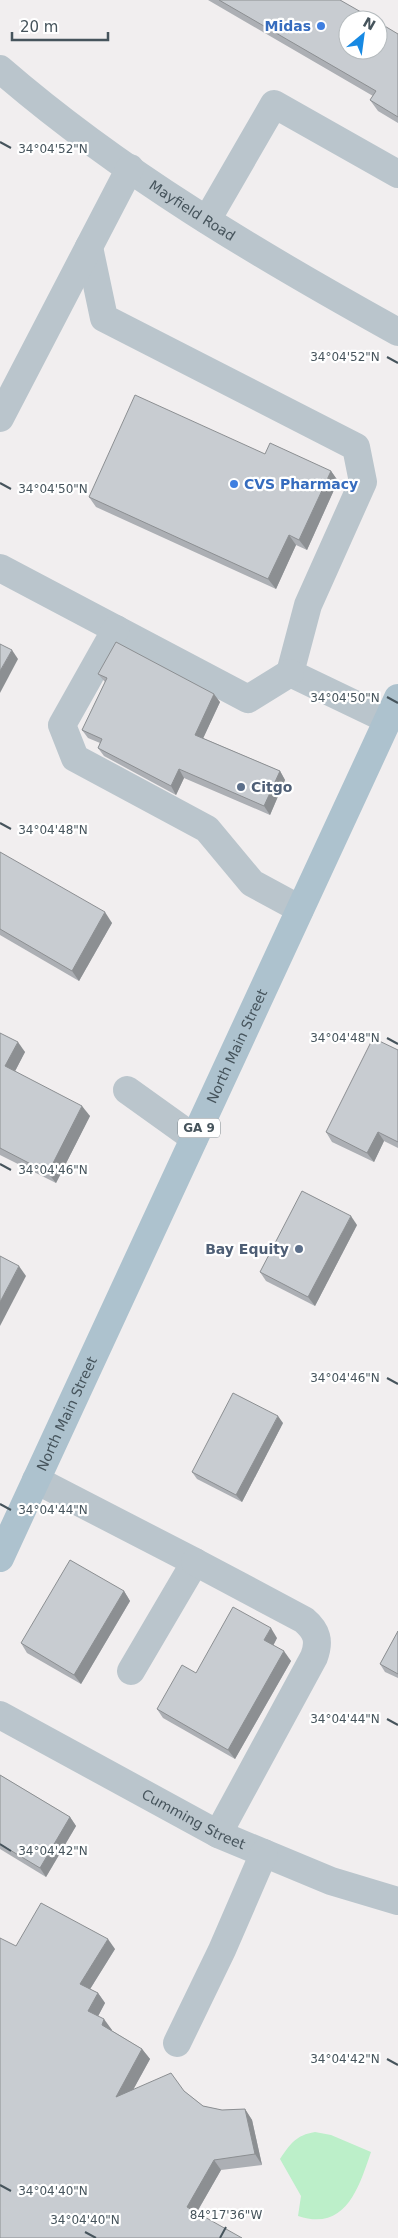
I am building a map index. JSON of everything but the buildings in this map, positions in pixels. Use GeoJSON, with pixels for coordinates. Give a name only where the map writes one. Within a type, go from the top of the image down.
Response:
{"type":"FeatureCollection","features":[{"type":"Feature","properties":{"kind":"main road","name":"North Main Street"},"geometry":{"type":"LineString","coordinates":[[0,1558],[393,709]]}},
{"type":"Feature","properties":{"kind":"street","name":"Mayfield Road"},"geometry":{"type":"LineString","coordinates":[[0,69],[39,103],[207,220],[279,266],[398,332]]}},
{"type":"Feature","properties":{"kind":"street"},"geometry":{"type":"LineString","coordinates":[[207,220],[274,104],[398,174]]}},
{"type":"Feature","properties":{"kind":"street"},"geometry":{"type":"LineString","coordinates":[[0,418],[130,168]]}},
{"type":"Feature","properties":{"kind":"street"},"geometry":{"type":"LineString","coordinates":[[0,568],[248,699],[290,673],[308,605],[364,482],[356,447],[104,318],[89,247]]}},
{"type":"Feature","properties":{"kind":"street"},"geometry":{"type":"LineString","coordinates":[[116,629],[62,725],[75,758],[207,829],[252,883],[300,909]]}},
{"type":"Feature","properties":{"kind":"street"},"geometry":{"type":"LineString","coordinates":[[290,673],[393,709]]}},
{"type":"Feature","properties":{"kind":"street"},"geometry":{"type":"LineString","coordinates":[[127,1090],[194,1138]]}},
{"type":"Feature","properties":{"kind":"street"},"geometry":{"type":"LineString","coordinates":[[36,1480],[195,1562],[312,1626],[317,1636],[318,1647],[314,1657],[218,1834]]}},
{"type":"Feature","properties":{"kind":"street"},"geometry":{"type":"LineString","coordinates":[[131,1671],[195,1562]]}},
{"type":"Feature","properties":{"kind":"street","name":"Cumming Street"},"geometry":{"type":"LineString","coordinates":[[0,1715],[218,1834],[331,1881],[398,1901]]}},
{"type":"Feature","properties":{"kind":"street"},"geometry":{"type":"LineString","coordinates":[[177,2043],[222,1950],[264,1853]]}},
{"type":"Feature","properties":{"kind":"green space"},"geometry":{"type":"Polygon","coordinates":[[[315,2132],[331,2135],[371,2152],[361,2179],[348,2203],[339,2212],[328,2218],[314,2219],[298,2216],[301,2196],[280,2159],[294,2141],[303,2135],[315,2132]]]}},
{"type":"Feature","properties":{"kind":"place","name":"Midas"},"geometry":{"type":"Point","coordinates":[321,26]}},
{"type":"Feature","properties":{"kind":"place","name":"CVS Pharmacy"},"geometry":{"type":"Point","coordinates":[234,484]}},
{"type":"Feature","properties":{"kind":"place","name":"Citgo"},"geometry":{"type":"Point","coordinates":[241,787]}},
{"type":"Feature","properties":{"kind":"place","name":"Bay Equity"},"geometry":{"type":"Point","coordinates":[299,1249]}}]}
